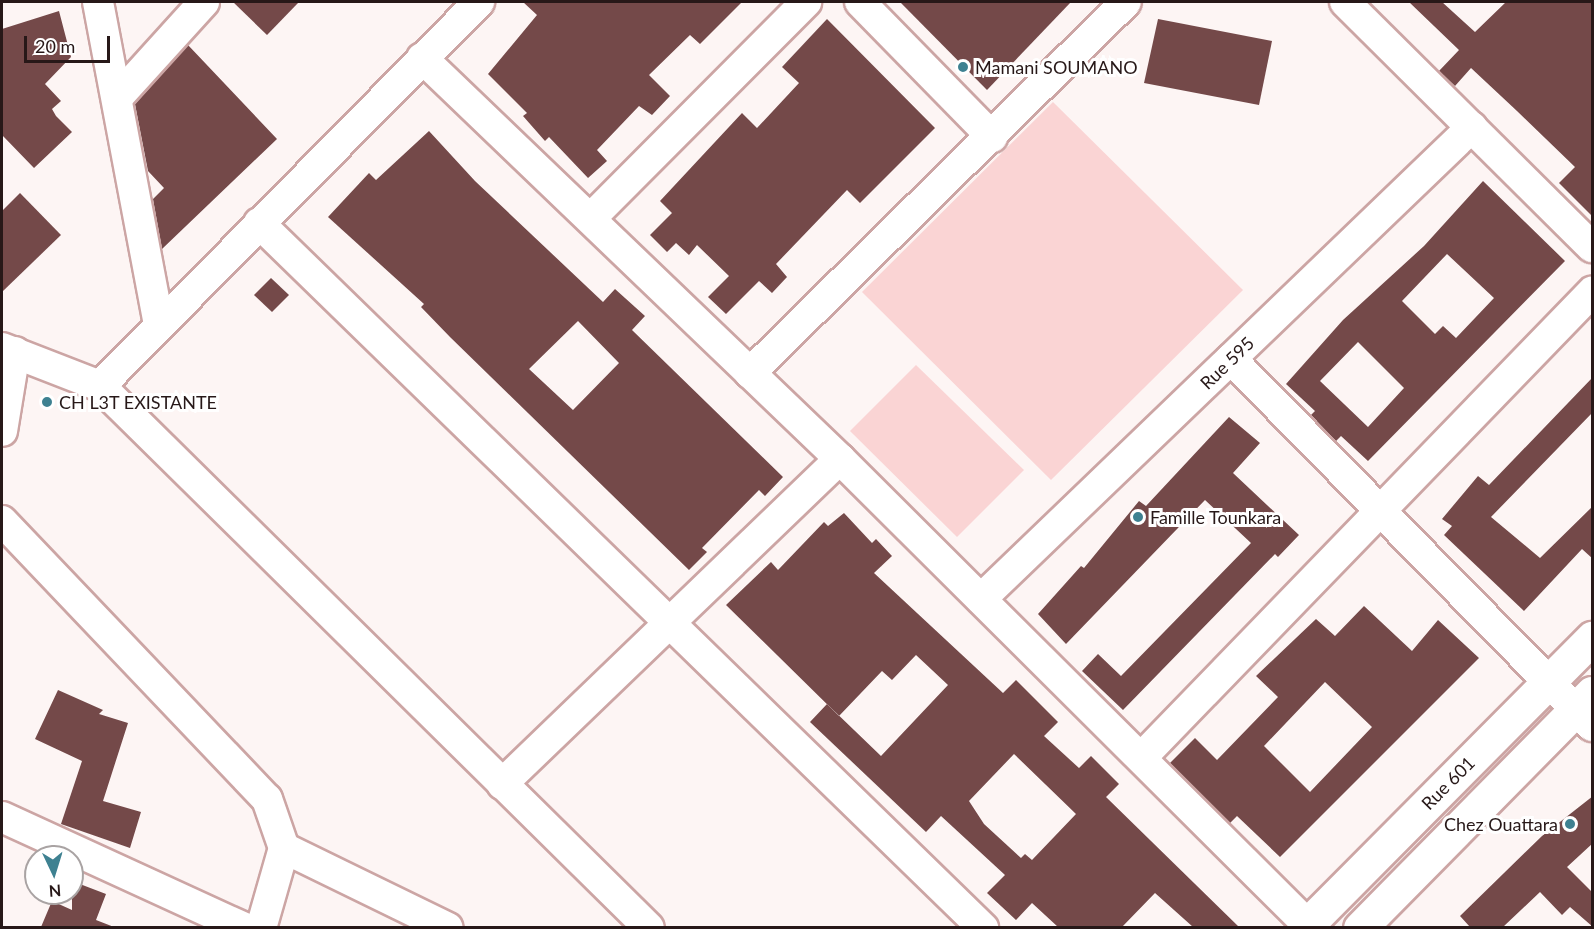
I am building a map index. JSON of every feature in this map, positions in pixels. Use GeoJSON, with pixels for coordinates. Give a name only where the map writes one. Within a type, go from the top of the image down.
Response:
{"type":"FeatureCollection","features":[{"type":"Feature","properties":{"kind":"street"},"geometry":{"type":"LineString","coordinates":[[98,2],[118,97],[159,324]]}},
{"type":"Feature","properties":{"kind":"street"},"geometry":{"type":"LineString","coordinates":[[118,97],[204,2]]}},
{"type":"Feature","properties":{"kind":"street"},"geometry":{"type":"LineString","coordinates":[[100,386],[479,2]]}},
{"type":"Feature","properties":{"kind":"street"},"geometry":{"type":"LineString","coordinates":[[591,218],[806,2]]}},
{"type":"Feature","properties":{"kind":"street"},"geometry":{"type":"LineString","coordinates":[[860,2],[993,137]]}},
{"type":"Feature","properties":{"kind":"street"},"geometry":{"type":"LineString","coordinates":[[750,373],[993,137],[1126,2]]}},
{"type":"Feature","properties":{"kind":"street"},"geometry":{"type":"LineString","coordinates":[[1346,2],[1593,247]]}},
{"type":"Feature","properties":{"kind":"street"},"geometry":{"type":"LineString","coordinates":[[422,58],[840,459],[1308,926]]}},
{"type":"Feature","properties":{"kind":"street","name":"Rue 595"},"geometry":{"type":"LineString","coordinates":[[981,599],[1472,127]]}},
{"type":"Feature","properties":{"kind":"street"},"geometry":{"type":"LineString","coordinates":[[259,223],[983,927]]}},
{"type":"Feature","properties":{"kind":"street"},"geometry":{"type":"LineString","coordinates":[[1141,758],[1593,292]]}},
{"type":"Feature","properties":{"kind":"street"},"geometry":{"type":"LineString","coordinates":[[2,430],[8,350],[100,386],[649,927]]}},
{"type":"Feature","properties":{"kind":"street"},"geometry":{"type":"LineString","coordinates":[[1230,359],[1549,682],[1587,709],[1360,927]]}},
{"type":"Feature","properties":{"kind":"street"},"geometry":{"type":"LineString","coordinates":[[502,784],[840,459]]}},
{"type":"Feature","properties":{"kind":"street"},"geometry":{"type":"LineString","coordinates":[[2,521],[267,799],[284,848],[261,927]]}},
{"type":"Feature","properties":{"kind":"street","name":"Rue 601"},"geometry":{"type":"LineString","coordinates":[[1308,926],[1593,638]]}},
{"type":"Feature","properties":{"kind":"street"},"geometry":{"type":"LineString","coordinates":[[2,817],[244,927]]}},
{"type":"Feature","properties":{"kind":"street"},"geometry":{"type":"LineString","coordinates":[[284,848],[448,927]]}},
{"type":"Feature","properties":{"kind":"shaded area"},"geometry":{"type":"Polygon","coordinates":[[[1053,102],[1243,290],[1051,480],[862,292],[1053,102]]]}},
{"type":"Feature","properties":{"kind":"shaded area"},"geometry":{"type":"Polygon","coordinates":[[[916,365],[1024,470],[957,537],[850,431],[916,365]]]}},
{"type":"Feature","properties":{"kind":"building"},"geometry":{"type":"Polygon","coordinates":[[[233,2],[299,2],[267,35],[233,2]]]}},
{"type":"Feature","properties":{"kind":"building"},"geometry":{"type":"Polygon","coordinates":[[[523,2],[742,2],[700,44],[690,35],[649,75],[670,96],[652,115],[639,106],[597,150],[607,161],[588,178],[549,137],[545,141],[523,116],[527,113],[488,74],[537,15],[523,2]]]}},
{"type":"Feature","properties":{"kind":"building"},"geometry":{"type":"Polygon","coordinates":[[[900,2],[1071,2],[987,90],[900,2]]]}},
{"type":"Feature","properties":{"kind":"building"},"geometry":{"type":"Polygon","coordinates":[[[1409,2],[1442,2],[1475,32],[1506,2],[1593,2],[1593,217],[1559,183],[1575,167],[1517,111],[1471,68],[1455,86],[1439,71],[1459,50],[1409,2]]]}},
{"type":"Feature","properties":{"kind":"building"},"geometry":{"type":"Polygon","coordinates":[[[59,11],[71,57],[45,84],[61,101],[52,109],[72,132],[34,168],[2,135],[2,29],[59,11]]]}},
{"type":"Feature","properties":{"kind":"building"},"geometry":{"type":"Polygon","coordinates":[[[827,19],[935,128],[860,203],[847,190],[776,264],[787,277],[772,293],[759,281],[726,314],[708,297],[729,276],[697,245],[689,255],[676,243],[667,252],[650,235],[672,213],[660,201],[742,113],[757,128],[799,83],[782,67],[827,19]]]}},
{"type":"Feature","properties":{"kind":"building"},"geometry":{"type":"Polygon","coordinates":[[[1158,19],[1272,41],[1259,105],[1144,83],[1158,19]]]}},
{"type":"Feature","properties":{"kind":"building"},"geometry":{"type":"Polygon","coordinates":[[[188,45],[277,139],[162,249],[153,199],[164,188],[148,171],[135,104],[188,45]]]}},
{"type":"Feature","properties":{"kind":"building"},"geometry":{"type":"Polygon","coordinates":[[[429,131],[475,181],[603,302],[615,289],[645,316],[632,330],[783,477],[765,496],[759,490],[702,548],[707,552],[689,570],[450,337],[421,307],[424,304],[328,217],[369,173],[376,180],[429,131]],[[578,321],[529,369],[573,410],[619,363],[578,321]]]}},
{"type":"Feature","properties":{"kind":"building"},"geometry":{"type":"Polygon","coordinates":[[[1483,181],[1565,261],[1368,461],[1341,436],[1336,441],[1311,415],[1315,411],[1286,384],[1343,320],[1424,246],[1483,181]],[[1447,254],[1402,301],[1435,334],[1443,326],[1456,338],[1494,298],[1447,254]],[[1358,342],[1320,381],[1368,427],[1404,388],[1358,342]]]}},
{"type":"Feature","properties":{"kind":"building"},"geometry":{"type":"Polygon","coordinates":[[[20,193],[61,235],[2,292],[2,211],[20,193]]]}},
{"type":"Feature","properties":{"kind":"building"},"geometry":{"type":"Polygon","coordinates":[[[271,278],[289,295],[272,312],[254,295],[271,278]]]}},
{"type":"Feature","properties":{"kind":"building"},"geometry":{"type":"Polygon","coordinates":[[[1593,377],[1593,412],[1491,517],[1540,558],[1593,506],[1593,559],[1582,549],[1524,611],[1444,535],[1452,526],[1442,519],[1478,476],[1489,485],[1593,377]]]}},
{"type":"Feature","properties":{"kind":"building"},"geometry":{"type":"Polygon","coordinates":[[[1229,417],[1260,443],[1233,473],[1299,535],[1278,557],[1275,554],[1123,710],[1082,671],[1098,654],[1121,676],[1251,543],[1205,500],[1066,644],[1038,614],[1081,566],[1084,568],[1139,501],[1146,506],[1229,417]]]}},
{"type":"Feature","properties":{"kind":"building"},"geometry":{"type":"Polygon","coordinates":[[[844,513],[872,543],[876,539],[892,556],[874,573],[1003,693],[1016,680],[1058,722],[1044,736],[1079,768],[1091,756],[1119,784],[1106,797],[1239,927],[1193,927],[1155,893],[1122,927],[1058,927],[1032,903],[1016,920],[987,893],[1005,875],[941,816],[926,832],[810,722],[827,704],[726,605],[771,562],[778,570],[824,522],[828,526],[844,513]],[[916,655],[892,680],[882,671],[839,716],[881,756],[948,685],[916,655]],[[1014,754],[969,801],[984,824],[1021,858],[1025,854],[1032,860],[1076,814],[1014,754]]]}},
{"type":"Feature","properties":{"kind":"building"},"geometry":{"type":"Polygon","coordinates":[[[1364,606],[1412,651],[1438,620],[1479,658],[1280,857],[1237,816],[1230,823],[1170,763],[1195,738],[1217,760],[1278,697],[1256,676],[1316,619],[1335,636],[1364,606]],[[1325,682],[1264,746],[1310,792],[1372,727],[1325,682]]]}},
{"type":"Feature","properties":{"kind":"building"},"geometry":{"type":"Polygon","coordinates":[[[58,690],[103,710],[99,714],[128,723],[103,801],[141,812],[130,848],[61,824],[82,761],[35,739],[58,690]]]}},
{"type":"Feature","properties":{"kind":"building"},"geometry":{"type":"Polygon","coordinates":[[[1593,796],[1593,843],[1567,867],[1593,893],[1593,927],[1570,907],[1562,915],[1540,892],[1503,927],[1470,927],[1460,916],[1542,836],[1593,796]]]}},
{"type":"Feature","properties":{"kind":"building"},"geometry":{"type":"Polygon","coordinates":[[[84,886],[106,894],[96,920],[114,927],[41,927],[50,905],[61,905],[72,910],[72,905],[84,905],[84,886]]]}},
{"type":"Feature","properties":{"kind":"place","name":"Mamani SOUMANO"},"geometry":{"type":"Point","coordinates":[963,67]}},
{"type":"Feature","properties":{"kind":"place","name":"CH L3T EXISTANTE"},"geometry":{"type":"Point","coordinates":[47,402]}},
{"type":"Feature","properties":{"kind":"place","name":"Famille Tounkara"},"geometry":{"type":"Point","coordinates":[1138,517]}},
{"type":"Feature","properties":{"kind":"place","name":"Chez Ouattara"},"geometry":{"type":"Point","coordinates":[1570,824]}}]}
